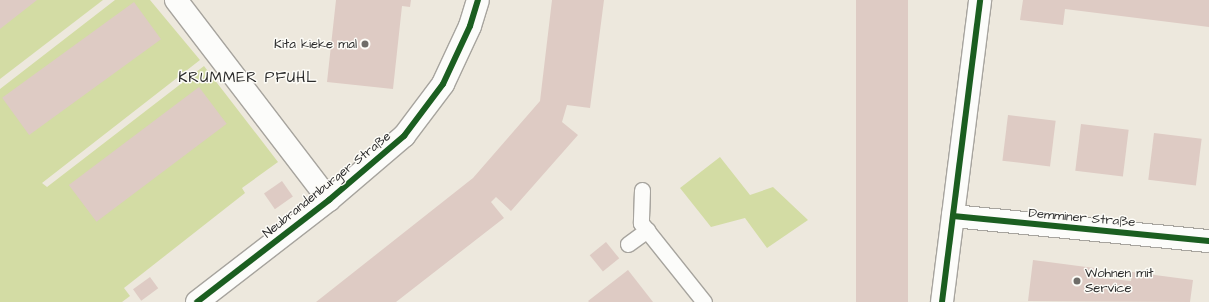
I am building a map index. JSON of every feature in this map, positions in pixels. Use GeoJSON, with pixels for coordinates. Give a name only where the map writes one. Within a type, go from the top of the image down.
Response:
{"type":"FeatureCollection","features":[{"type":"Feature","properties":{"kind":"street"},"geometry":{"type":"LineString","coordinates":[[176,0],[329,200]]}},
{"type":"Feature","properties":{"kind":"street","name":"Neubrandenburger Straße"},"geometry":{"type":"LineString","coordinates":[[197,302],[329,200],[404,136],[443,84],[470,26],[478,0]]}},
{"type":"Feature","properties":{"kind":"street"},"geometry":{"type":"LineString","coordinates":[[942,302],[980,0]]}},
{"type":"Feature","properties":{"kind":"street","name":"Demminer Straße"},"geometry":{"type":"LineString","coordinates":[[954,216],[1209,241]]}},
{"type":"Feature","properties":{"kind":"lane"},"geometry":{"type":"LineString","coordinates":[[642,190],[641,223],[704,302]]}},
{"type":"Feature","properties":{"kind":"lane"},"geometry":{"type":"LineString","coordinates":[[628,244],[647,230]]}},
{"type":"Feature","properties":{"kind":"green space"},"geometry":{"type":"Polygon","coordinates":[[[0,0],[103,0],[0,79],[0,0]]]}},
{"type":"Feature","properties":{"kind":"green space"},"geometry":{"type":"Polygon","coordinates":[[[115,0],[150,0],[200,60],[42,183],[47,187],[204,66],[278,162],[242,188],[245,193],[124,288],[130,296],[122,302],[0,302],[0,89],[115,0]]]}},
{"type":"Feature","properties":{"kind":"green space"},"geometry":{"type":"Polygon","coordinates":[[[720,157],[750,195],[773,187],[808,220],[767,248],[745,218],[711,227],[680,188],[720,157]]]}},
{"type":"Feature","properties":{"kind":"building"},"geometry":{"type":"Polygon","coordinates":[[[0,0],[37,0],[0,29],[0,0]]]}},
{"type":"Feature","properties":{"kind":"building","name":"Kita kieke mal"},"geometry":{"type":"Polygon","coordinates":[[[336,0],[411,0],[410,7],[402,6],[393,89],[327,82],[336,0]]]}},
{"type":"Feature","properties":{"kind":"building"},"geometry":{"type":"Polygon","coordinates":[[[552,0],[604,0],[590,108],[567,105],[562,122],[578,135],[511,211],[496,197],[491,202],[504,218],[396,302],[316,302],[473,178],[540,101],[552,0]]]}},
{"type":"Feature","properties":{"kind":"building"},"geometry":{"type":"Polygon","coordinates":[[[856,0],[908,0],[908,302],[856,302],[856,0]]]}},
{"type":"Feature","properties":{"kind":"building"},"geometry":{"type":"Polygon","coordinates":[[[1023,0],[1209,0],[1209,27],[1065,9],[1063,25],[1020,20],[1023,0]]]}},
{"type":"Feature","properties":{"kind":"building"},"geometry":{"type":"Polygon","coordinates":[[[134,2],[161,39],[29,135],[2,98],[134,2]]]}},
{"type":"Feature","properties":{"kind":"building"},"geometry":{"type":"Polygon","coordinates":[[[199,87],[227,124],[97,222],[69,185],[199,87]]]}},
{"type":"Feature","properties":{"kind":"building"},"geometry":{"type":"Polygon","coordinates":[[[1008,115],[1056,121],[1050,167],[1002,161],[1008,115]]]}},
{"type":"Feature","properties":{"kind":"building"},"geometry":{"type":"Polygon","coordinates":[[[1081,124],[1129,130],[1123,176],[1075,171],[1081,124]]]}},
{"type":"Feature","properties":{"kind":"building"},"geometry":{"type":"Polygon","coordinates":[[[1154,133],[1202,139],[1196,185],[1148,180],[1154,133]]]}},
{"type":"Feature","properties":{"kind":"building"},"geometry":{"type":"Polygon","coordinates":[[[282,181],[293,197],[275,209],[264,194],[282,181]]]}},
{"type":"Feature","properties":{"kind":"building"},"geometry":{"type":"Polygon","coordinates":[[[606,242],[619,258],[603,272],[590,255],[606,242]]]}},
{"type":"Feature","properties":{"kind":"building","name":"Wohnen mit Service"},"geometry":{"type":"Polygon","coordinates":[[[1033,260],[1094,268],[1092,277],[1131,281],[1132,272],[1193,280],[1190,302],[1028,301],[1033,260]]]}},
{"type":"Feature","properties":{"kind":"building"},"geometry":{"type":"Polygon","coordinates":[[[628,270],[653,302],[588,301],[628,270]]]}},
{"type":"Feature","properties":{"kind":"building"},"geometry":{"type":"Polygon","coordinates":[[[150,277],[158,288],[141,301],[133,289],[150,277]]]}},
{"type":"Feature","properties":{"kind":"cycle path"},"geometry":{"type":"LineString","coordinates":[[197,302],[329,200],[404,136],[443,84],[470,26],[478,0]]}},
{"type":"Feature","properties":{"kind":"cycle path"},"geometry":{"type":"LineString","coordinates":[[942,302],[980,0]]}},
{"type":"Feature","properties":{"kind":"cycle path"},"geometry":{"type":"LineString","coordinates":[[953,216],[1209,241]]}},
{"type":"Feature","properties":{"kind":"place","name":"Kita kieke mal"},"geometry":{"type":"Point","coordinates":[365,44]}},
{"type":"Feature","properties":{"kind":"place","name":"Wohnen mit Service"},"geometry":{"type":"Point","coordinates":[1077,281]}},
{"type":"Feature","properties":{"kind":"district","name":"KRUMMER PFUHL"},"geometry":{"type":"Point","coordinates":[248,78]}}]}
